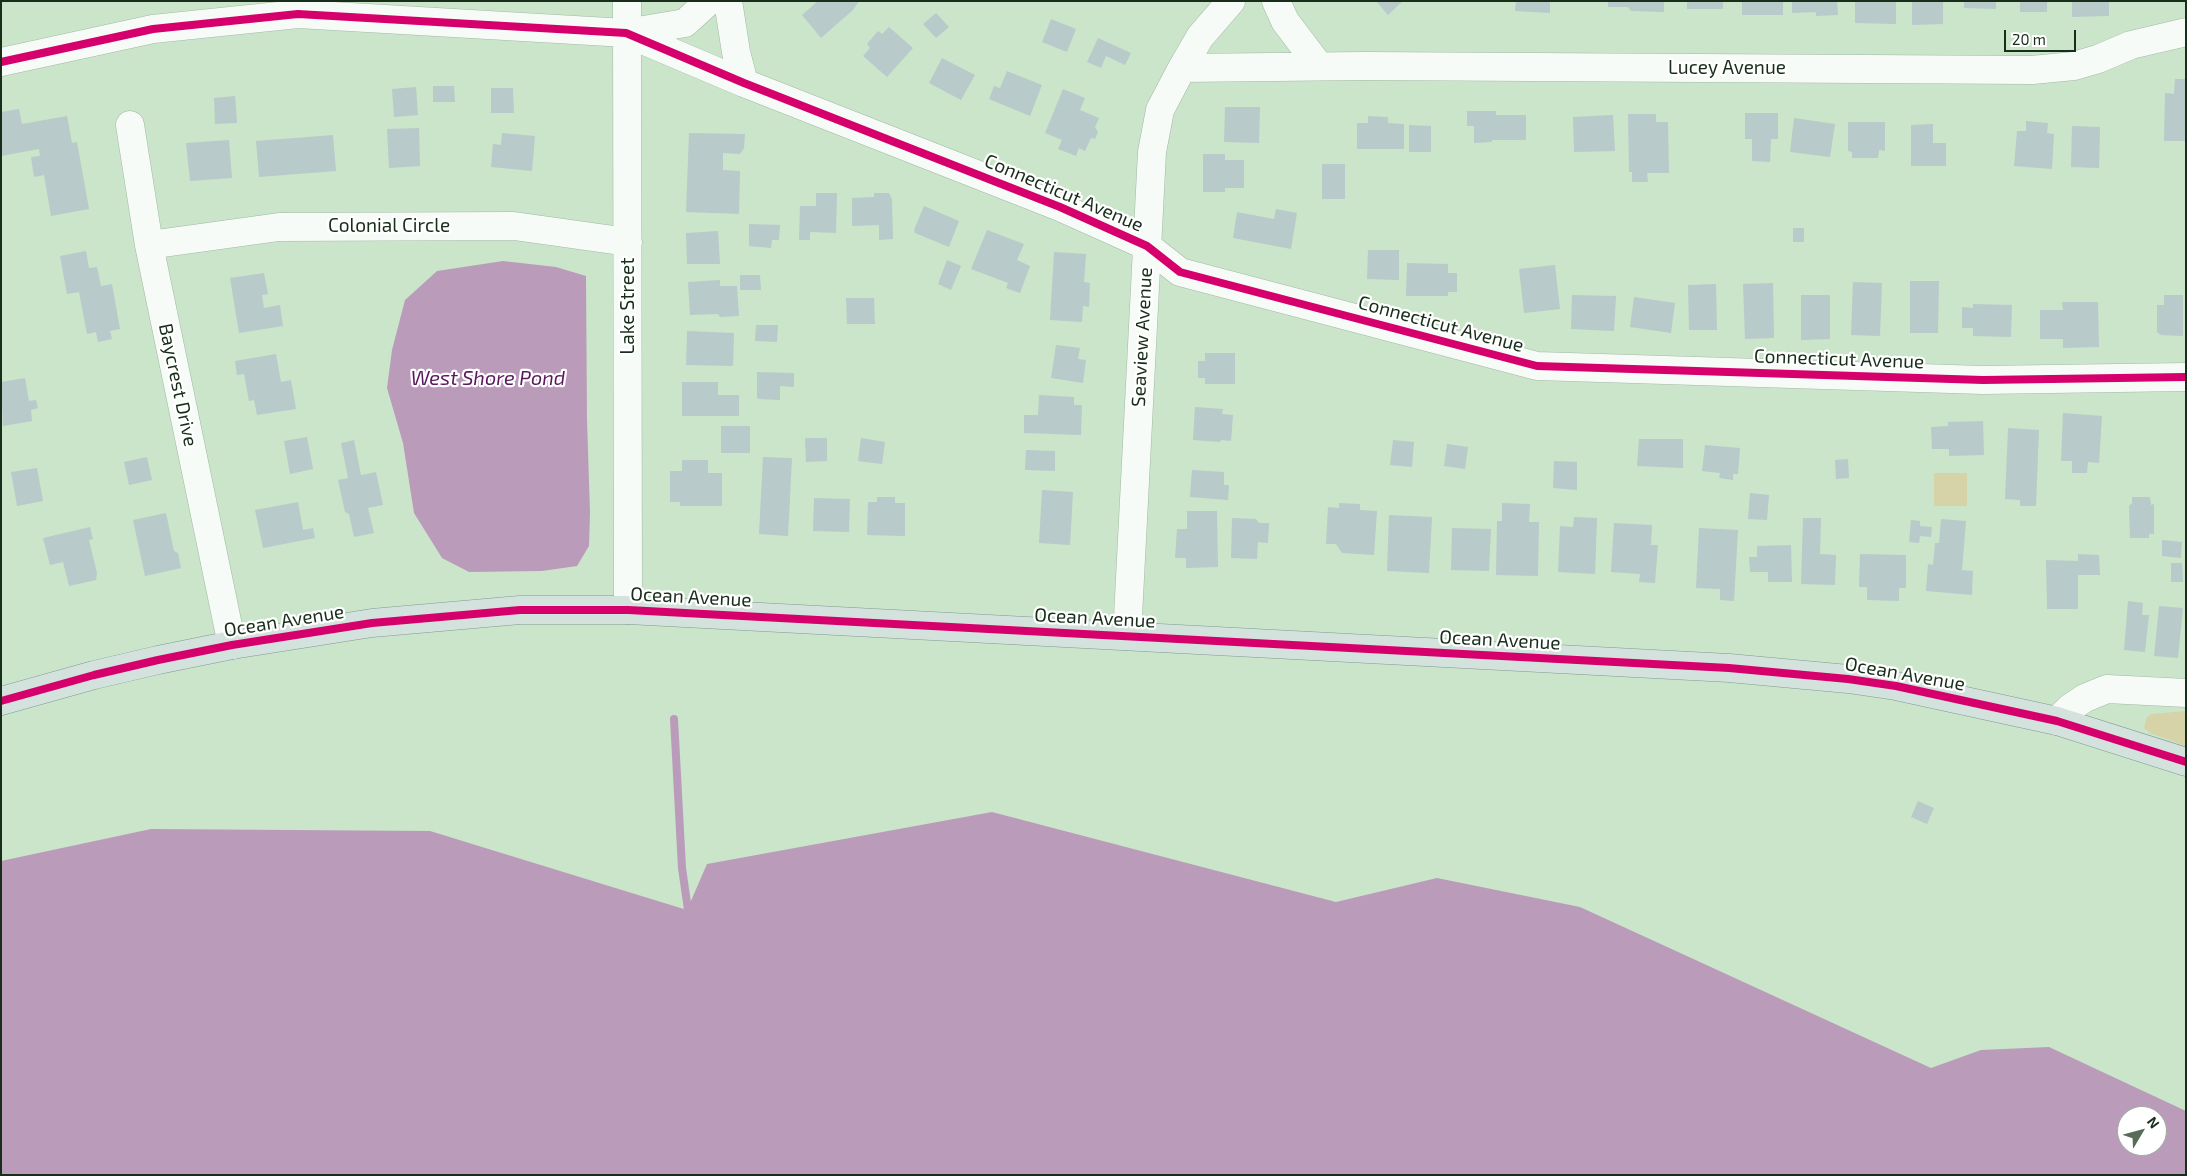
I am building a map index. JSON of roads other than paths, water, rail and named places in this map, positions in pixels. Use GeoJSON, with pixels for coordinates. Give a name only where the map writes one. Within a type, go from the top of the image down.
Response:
{"type":"FeatureCollection","features":[{"type":"Feature","properties":{"kind":"main road","name":"Ocean Avenue"},"geometry":{"type":"LineString","coordinates":[[1,701],[94,675],[232,645],[372,623],[520,610],[628,610],[1739,669],[1896,686],[2057,721],[2186,762]]}},
{"type":"Feature","properties":{"kind":"street","name":"Lake Street"},"geometry":{"type":"LineString","coordinates":[[627,1],[628,610]]}},
{"type":"Feature","properties":{"kind":"street"},"geometry":{"type":"LineString","coordinates":[[635,1],[626,33],[685,23],[709,1]]}},
{"type":"Feature","properties":{"kind":"street"},"geometry":{"type":"LineString","coordinates":[[728,1],[736,52],[744,83]]}},
{"type":"Feature","properties":{"kind":"street","name":"Seaview Avenue"},"geometry":{"type":"LineString","coordinates":[[1128,636],[1152,152],[1160,110],[1200,38],[1231,1]]}},
{"type":"Feature","properties":{"kind":"street"},"geometry":{"type":"LineString","coordinates":[[1276,1],[1286,21],[1319,66]]}},
{"type":"Feature","properties":{"kind":"street","name":"Connecticut Avenue"},"geometry":{"type":"LineString","coordinates":[[1,62],[153,30],[298,8],[626,33],[744,83],[1060,207],[1147,246],[1180,272],[1537,366],[1983,380],[2186,378]]}},
{"type":"Feature","properties":{"kind":"street","name":"Lucey Avenue"},"geometry":{"type":"LineString","coordinates":[[1182,68],[1319,66],[2032,70],[2074,66],[2098,59],[2131,45],[2186,32]]}},
{"type":"Feature","properties":{"kind":"street","name":"Baycrest Drive"},"geometry":{"type":"LineString","coordinates":[[130,125],[149,245],[232,645]]}},
{"type":"Feature","properties":{"kind":"street","name":"Colonial Circle"},"geometry":{"type":"LineString","coordinates":[[149,245],[279,227],[514,226],[628,242]]}},
{"type":"Feature","properties":{"kind":"street"},"geometry":{"type":"LineString","coordinates":[[2057,721],[2070,708],[2107,689],[2186,693]]}},
{"type":"Feature","properties":{"kind":"water","name":"West Shore Pond"},"geometry":{"type":"Polygon","coordinates":[[[503,261],[556,267],[586,276],[589,546],[577,566],[542,571],[469,572],[442,558],[414,513],[403,443],[387,388],[392,350],[405,300],[437,271],[503,261]]]}},
{"type":"Feature","properties":{"kind":"water"},"geometry":{"type":"Polygon","coordinates":[[[992,812],[1336,902],[1437,878],[1580,907],[1931,1068],[1981,1050],[2049,1047],[2186,1111],[2186,1175],[1,1175],[1,861],[151,829],[430,831],[687,910],[707,864],[992,812]]]}},
{"type":"Feature","properties":{"kind":"waterway"},"geometry":{"type":"LineString","coordinates":[[674,719],[682,868],[688,910]]}}]}
